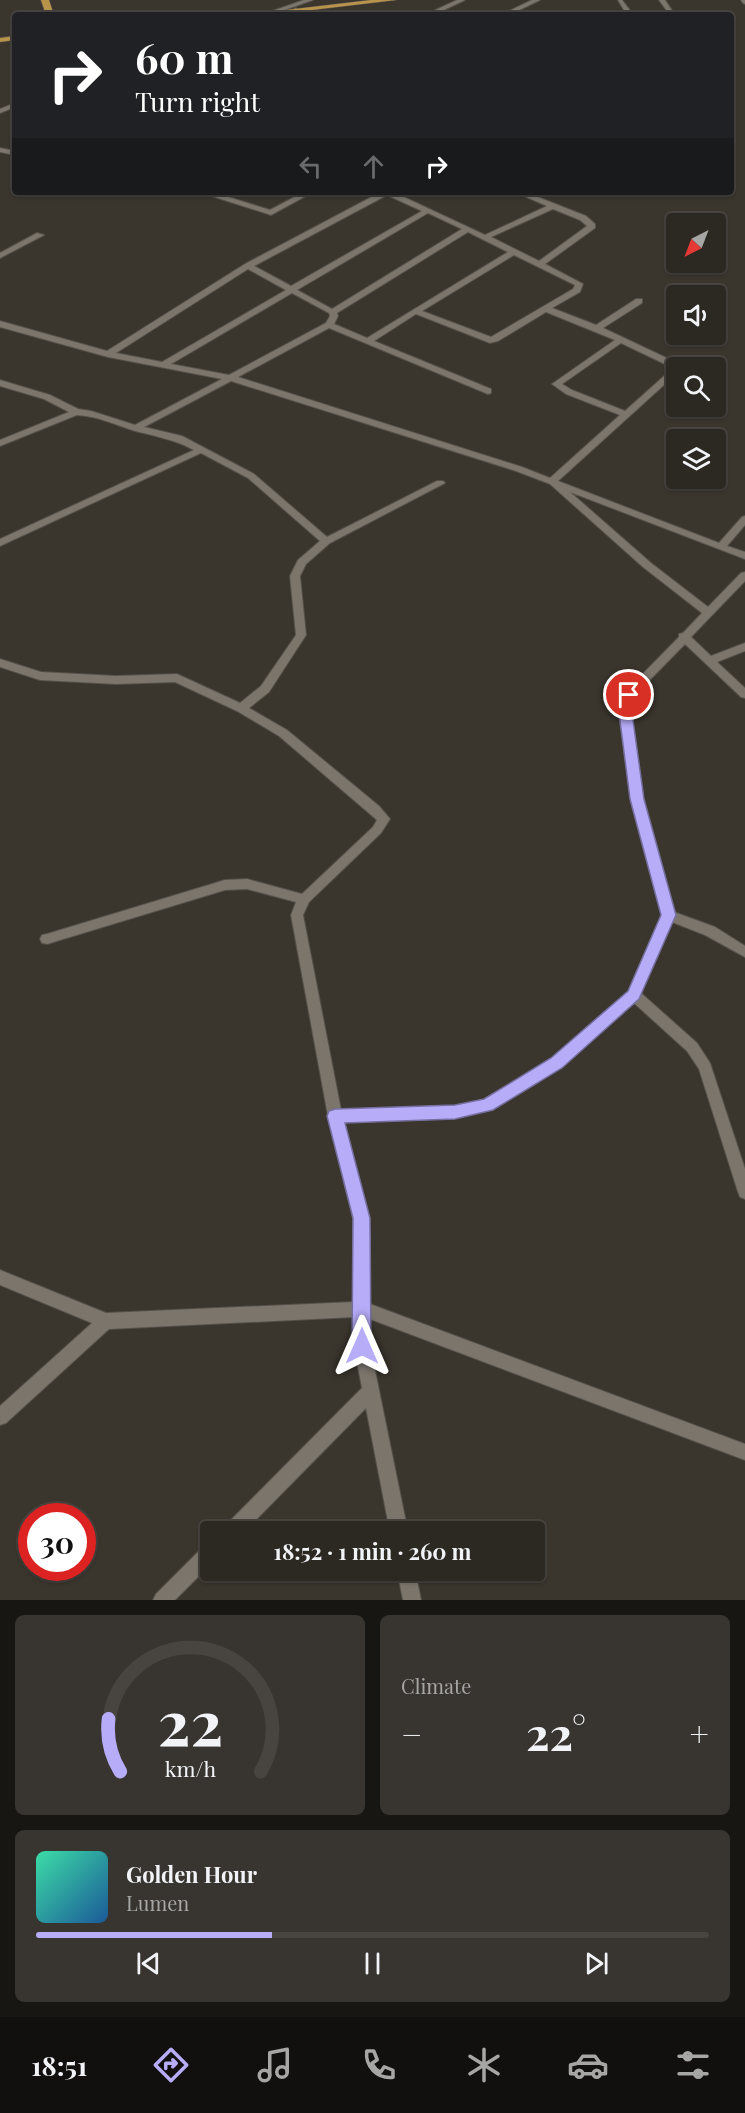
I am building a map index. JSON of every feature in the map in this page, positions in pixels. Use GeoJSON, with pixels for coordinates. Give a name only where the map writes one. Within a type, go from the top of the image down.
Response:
{"type":"FeatureCollection","features":[{"type":"Feature","properties":{"kind":"main road"},"geometry":{"type":"LineString","coordinates":[[281,12],[392,0]]}},
{"type":"Feature","properties":{"kind":"street"},"geometry":{"type":"LineString","coordinates":[[273,12],[309,0]]}},
{"type":"Feature","properties":{"kind":"street"},"geometry":{"type":"LineString","coordinates":[[435,12],[462,0]]}},
{"type":"Feature","properties":{"kind":"street"},"geometry":{"type":"LineString","coordinates":[[511,12],[537,0]]}},
{"type":"Feature","properties":{"kind":"street"},"geometry":{"type":"LineString","coordinates":[[295,10],[300,12]]}},
{"type":"Feature","properties":{"kind":"street"},"geometry":{"type":"LineString","coordinates":[[222,195],[271,213],[304,195]]}},
{"type":"Feature","properties":{"kind":"street"},"geometry":{"type":"LineString","coordinates":[[108,354],[248,266],[385,195]]}},
{"type":"Feature","properties":{"kind":"street"},"geometry":{"type":"LineString","coordinates":[[394,195],[486,237],[579,284],[577,290],[490,340],[415,311]]}},
{"type":"Feature","properties":{"kind":"street"},"geometry":{"type":"LineString","coordinates":[[526,195],[583,218],[592,226],[540,264]]}},
{"type":"Feature","properties":{"kind":"street"},"geometry":{"type":"LineString","coordinates":[[486,237],[553,206]]}},
{"type":"Feature","properties":{"kind":"street"},"geometry":{"type":"LineString","coordinates":[[163,365],[428,210]]}},
{"type":"Feature","properties":{"kind":"street"},"geometry":{"type":"LineString","coordinates":[[332,312],[468,229]]}},
{"type":"Feature","properties":{"kind":"street"},"geometry":{"type":"LineString","coordinates":[[0,256],[40,235]]}},
{"type":"Feature","properties":{"kind":"street"},"geometry":{"type":"LineString","coordinates":[[367,341],[514,251]]}},
{"type":"Feature","properties":{"kind":"street"},"geometry":{"type":"LineString","coordinates":[[136,428],[329,325],[334,316],[332,312],[248,266]]}},
{"type":"Feature","properties":{"kind":"street"},"geometry":{"type":"LineString","coordinates":[[597,328],[639,301]]}},
{"type":"Feature","properties":{"kind":"street"},"geometry":{"type":"LineString","coordinates":[[546,309],[597,328],[666,361]]}},
{"type":"Feature","properties":{"kind":"street"},"geometry":{"type":"LineString","coordinates":[[0,324],[108,354],[232,378],[552,481],[745,556]]}},
{"type":"Feature","properties":{"kind":"street"},"geometry":{"type":"LineString","coordinates":[[329,325],[488,391]]}},
{"type":"Feature","properties":{"kind":"street"},"geometry":{"type":"LineString","coordinates":[[621,339],[556,384],[569,392],[627,415]]}},
{"type":"Feature","properties":{"kind":"street"},"geometry":{"type":"LineString","coordinates":[[552,481],[666,378]]}},
{"type":"Feature","properties":{"kind":"street"},"geometry":{"type":"LineString","coordinates":[[0,383],[47,397],[76,412],[88,413],[179,438],[203,449],[250,476],[326,541]]}},
{"type":"Feature","properties":{"kind":"street"},"geometry":{"type":"LineString","coordinates":[[0,443],[76,412]]}},
{"type":"Feature","properties":{"kind":"street"},"geometry":{"type":"LineString","coordinates":[[0,543],[203,449]]}},
{"type":"Feature","properties":{"kind":"street"},"geometry":{"type":"LineString","coordinates":[[552,481],[646,565],[707,612]]}},
{"type":"Feature","properties":{"kind":"street"},"geometry":{"type":"LineString","coordinates":[[241,708],[265,689],[302,635],[295,576],[302,562],[326,541],[440,483]]}},
{"type":"Feature","properties":{"kind":"street"},"geometry":{"type":"LineString","coordinates":[[721,547],[745,519]]}},
{"type":"Feature","properties":{"kind":"street"},"geometry":{"type":"LineString","coordinates":[[335,1116],[455,1112],[488,1106],[556,1063],[634,995],[668,915],[637,799],[625,713],[629,695],[683,636],[745,575]]}},
{"type":"Feature","properties":{"kind":"street"},"geometry":{"type":"LineString","coordinates":[[683,636],[745,694]]}},
{"type":"Feature","properties":{"kind":"street"},"geometry":{"type":"LineString","coordinates":[[710,661],[745,647]]}},
{"type":"Feature","properties":{"kind":"street"},"geometry":{"type":"LineString","coordinates":[[0,663],[40,676],[116,680],[177,678],[241,708],[283,733],[384,819],[377,830],[304,899],[297,915],[335,1116],[361,1218],[362,1346],[397,1521]]}},
{"type":"Feature","properties":{"kind":"street"},"geometry":{"type":"LineString","coordinates":[[47,939],[225,885],[247,884],[304,899]]}},
{"type":"Feature","properties":{"kind":"street"},"geometry":{"type":"LineString","coordinates":[[668,915],[710,931],[745,952]]}},
{"type":"Feature","properties":{"kind":"street"},"geometry":{"type":"LineString","coordinates":[[634,995],[692,1047],[705,1067],[745,1192]]}},
{"type":"Feature","properties":{"kind":"street"},"geometry":{"type":"LineString","coordinates":[[0,1277],[106,1321],[362,1309],[745,1452]]}},
{"type":"Feature","properties":{"kind":"street"},"geometry":{"type":"LineString","coordinates":[[0,1417],[106,1321]]}},
{"type":"Feature","properties":{"kind":"street"},"geometry":{"type":"LineString","coordinates":[[242,1521],[371,1391]]}},
{"type":"Feature","properties":{"kind":"street"},"geometry":{"type":"LineString","coordinates":[[162,1600],[200,1562]]}},
{"type":"Feature","properties":{"kind":"street"},"geometry":{"type":"LineString","coordinates":[[408,1581],[412,1600]]}},
{"type":"Feature","properties":{"kind":"route"},"geometry":{"type":"LineString","coordinates":[[362,1346],[361,1218],[335,1116],[455,1112],[488,1106],[556,1063],[634,995],[668,915],[637,799],[625,713],[629,695]]}}]}
